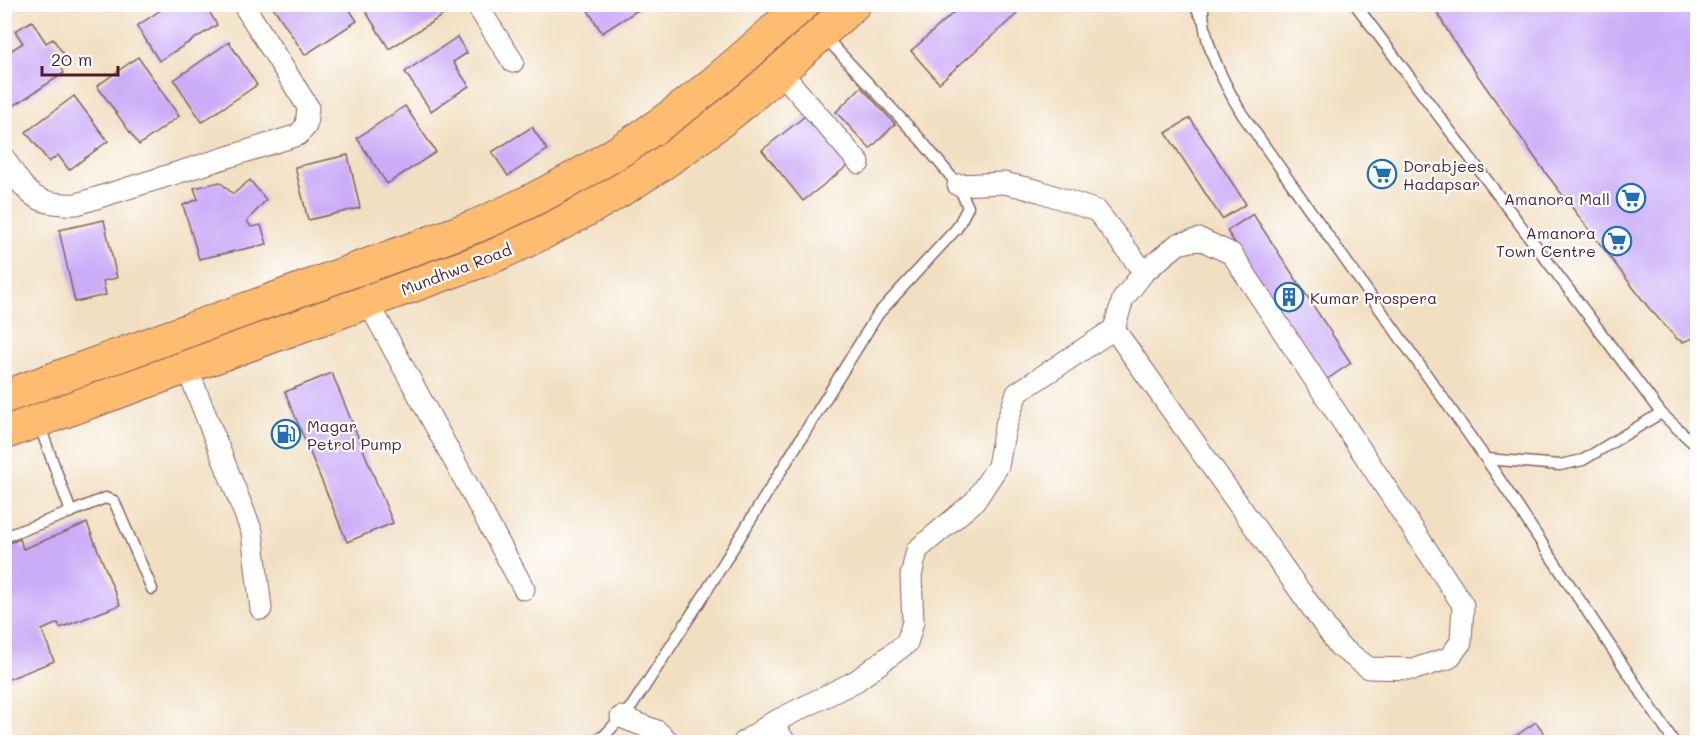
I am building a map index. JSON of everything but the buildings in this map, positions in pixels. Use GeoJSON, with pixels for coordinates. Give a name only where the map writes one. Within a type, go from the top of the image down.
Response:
{"type":"FeatureCollection","features":[{"type":"Feature","properties":{"kind":"highway","name":"Mundhwa Road"},"geometry":{"type":"LineString","coordinates":[[4,397],[476,226],[524,205],[609,158],[808,18],[854,4]]}},
{"type":"Feature","properties":{"kind":"highway","name":"Mundhwa Road"},"geometry":{"type":"LineString","coordinates":[[4,433],[489,258],[539,236],[589,210],[682,150],[731,113],[780,71],[808,18]]}},
{"type":"Feature","properties":{"kind":"street"},"geometry":{"type":"LineString","coordinates":[[4,158],[24,189],[39,200],[55,205],[77,204],[298,135],[306,126],[308,107],[243,4]]}},
{"type":"Feature","properties":{"kind":"street"},"geometry":{"type":"LineString","coordinates":[[476,4],[513,62]]}},
{"type":"Feature","properties":{"kind":"street"},"geometry":{"type":"LineString","coordinates":[[780,71],[859,163]]}},
{"type":"Feature","properties":{"kind":"street"},"geometry":{"type":"LineString","coordinates":[[958,185],[1004,183],[1039,191],[1097,211],[1144,272]]}},
{"type":"Feature","properties":{"kind":"street"},"geometry":{"type":"LineString","coordinates":[[744,742],[772,723],[856,681],[907,642],[912,622],[911,576],[917,550],[975,501],[998,466],[1005,428],[1017,393],[1114,329],[1123,299],[1144,272],[1178,244],[1200,239],[1232,254],[1463,606],[1461,642],[1449,658],[1415,669],[1369,668],[1339,646],[1114,329]]}},
{"type":"Feature","properties":{"kind":"street"},"geometry":{"type":"LineString","coordinates":[[368,302],[524,589]]}},
{"type":"Feature","properties":{"kind":"street"},"geometry":{"type":"LineString","coordinates":[[187,368],[252,532],[261,609]]}},
{"type":"Feature","properties":{"kind":"street"},"geometry":{"type":"LineString","coordinates":[[621,717],[657,731],[669,742]]}},
{"type":"Feature","properties":{"kind":"street"},"geometry":{"type":"LineString","coordinates":[[772,723],[785,742]]}},
{"type":"Feature","properties":{"kind":"lane"},"geometry":{"type":"LineString","coordinates":[[1194,4],[1204,23]]}},
{"type":"Feature","properties":{"kind":"lane"},"geometry":{"type":"LineString","coordinates":[[1203,4],[1204,29],[1225,86],[1242,114],[1486,459],[1674,742]]}},
{"type":"Feature","properties":{"kind":"lane"},"geometry":{"type":"LineString","coordinates":[[1355,4],[1661,413],[1698,445]]}},
{"type":"Feature","properties":{"kind":"lane"},"geometry":{"type":"LineString","coordinates":[[591,742],[604,736],[632,706],[705,595],[878,314],[957,228],[968,207],[958,185],[920,138],[808,18]]}},
{"type":"Feature","properties":{"kind":"lane"},"geometry":{"type":"LineString","coordinates":[[1486,459],[1560,465],[1583,460],[1661,413]]}},
{"type":"Feature","properties":{"kind":"lane"},"geometry":{"type":"LineString","coordinates":[[38,421],[71,512]]}},
{"type":"Feature","properties":{"kind":"lane"},"geometry":{"type":"LineString","coordinates":[[4,537],[105,498],[114,501],[152,589]]}},
{"type":"Feature","properties":{"kind":"place","name":"Dorabjees Hadapsar"},"geometry":{"type":"Point","coordinates":[1382,174]}},
{"type":"Feature","properties":{"kind":"place","name":"Amanora Mall"},"geometry":{"type":"Point","coordinates":[1631,198]}},
{"type":"Feature","properties":{"kind":"place","name":"Amanora Town Centre"},"geometry":{"type":"Point","coordinates":[1617,241]}},
{"type":"Feature","properties":{"kind":"place","name":"Kumar Prospera"},"geometry":{"type":"Point","coordinates":[1289,297]}},
{"type":"Feature","properties":{"kind":"place","name":"Magar Petrol Pump"},"geometry":{"type":"Point","coordinates":[286,434]}}]}
